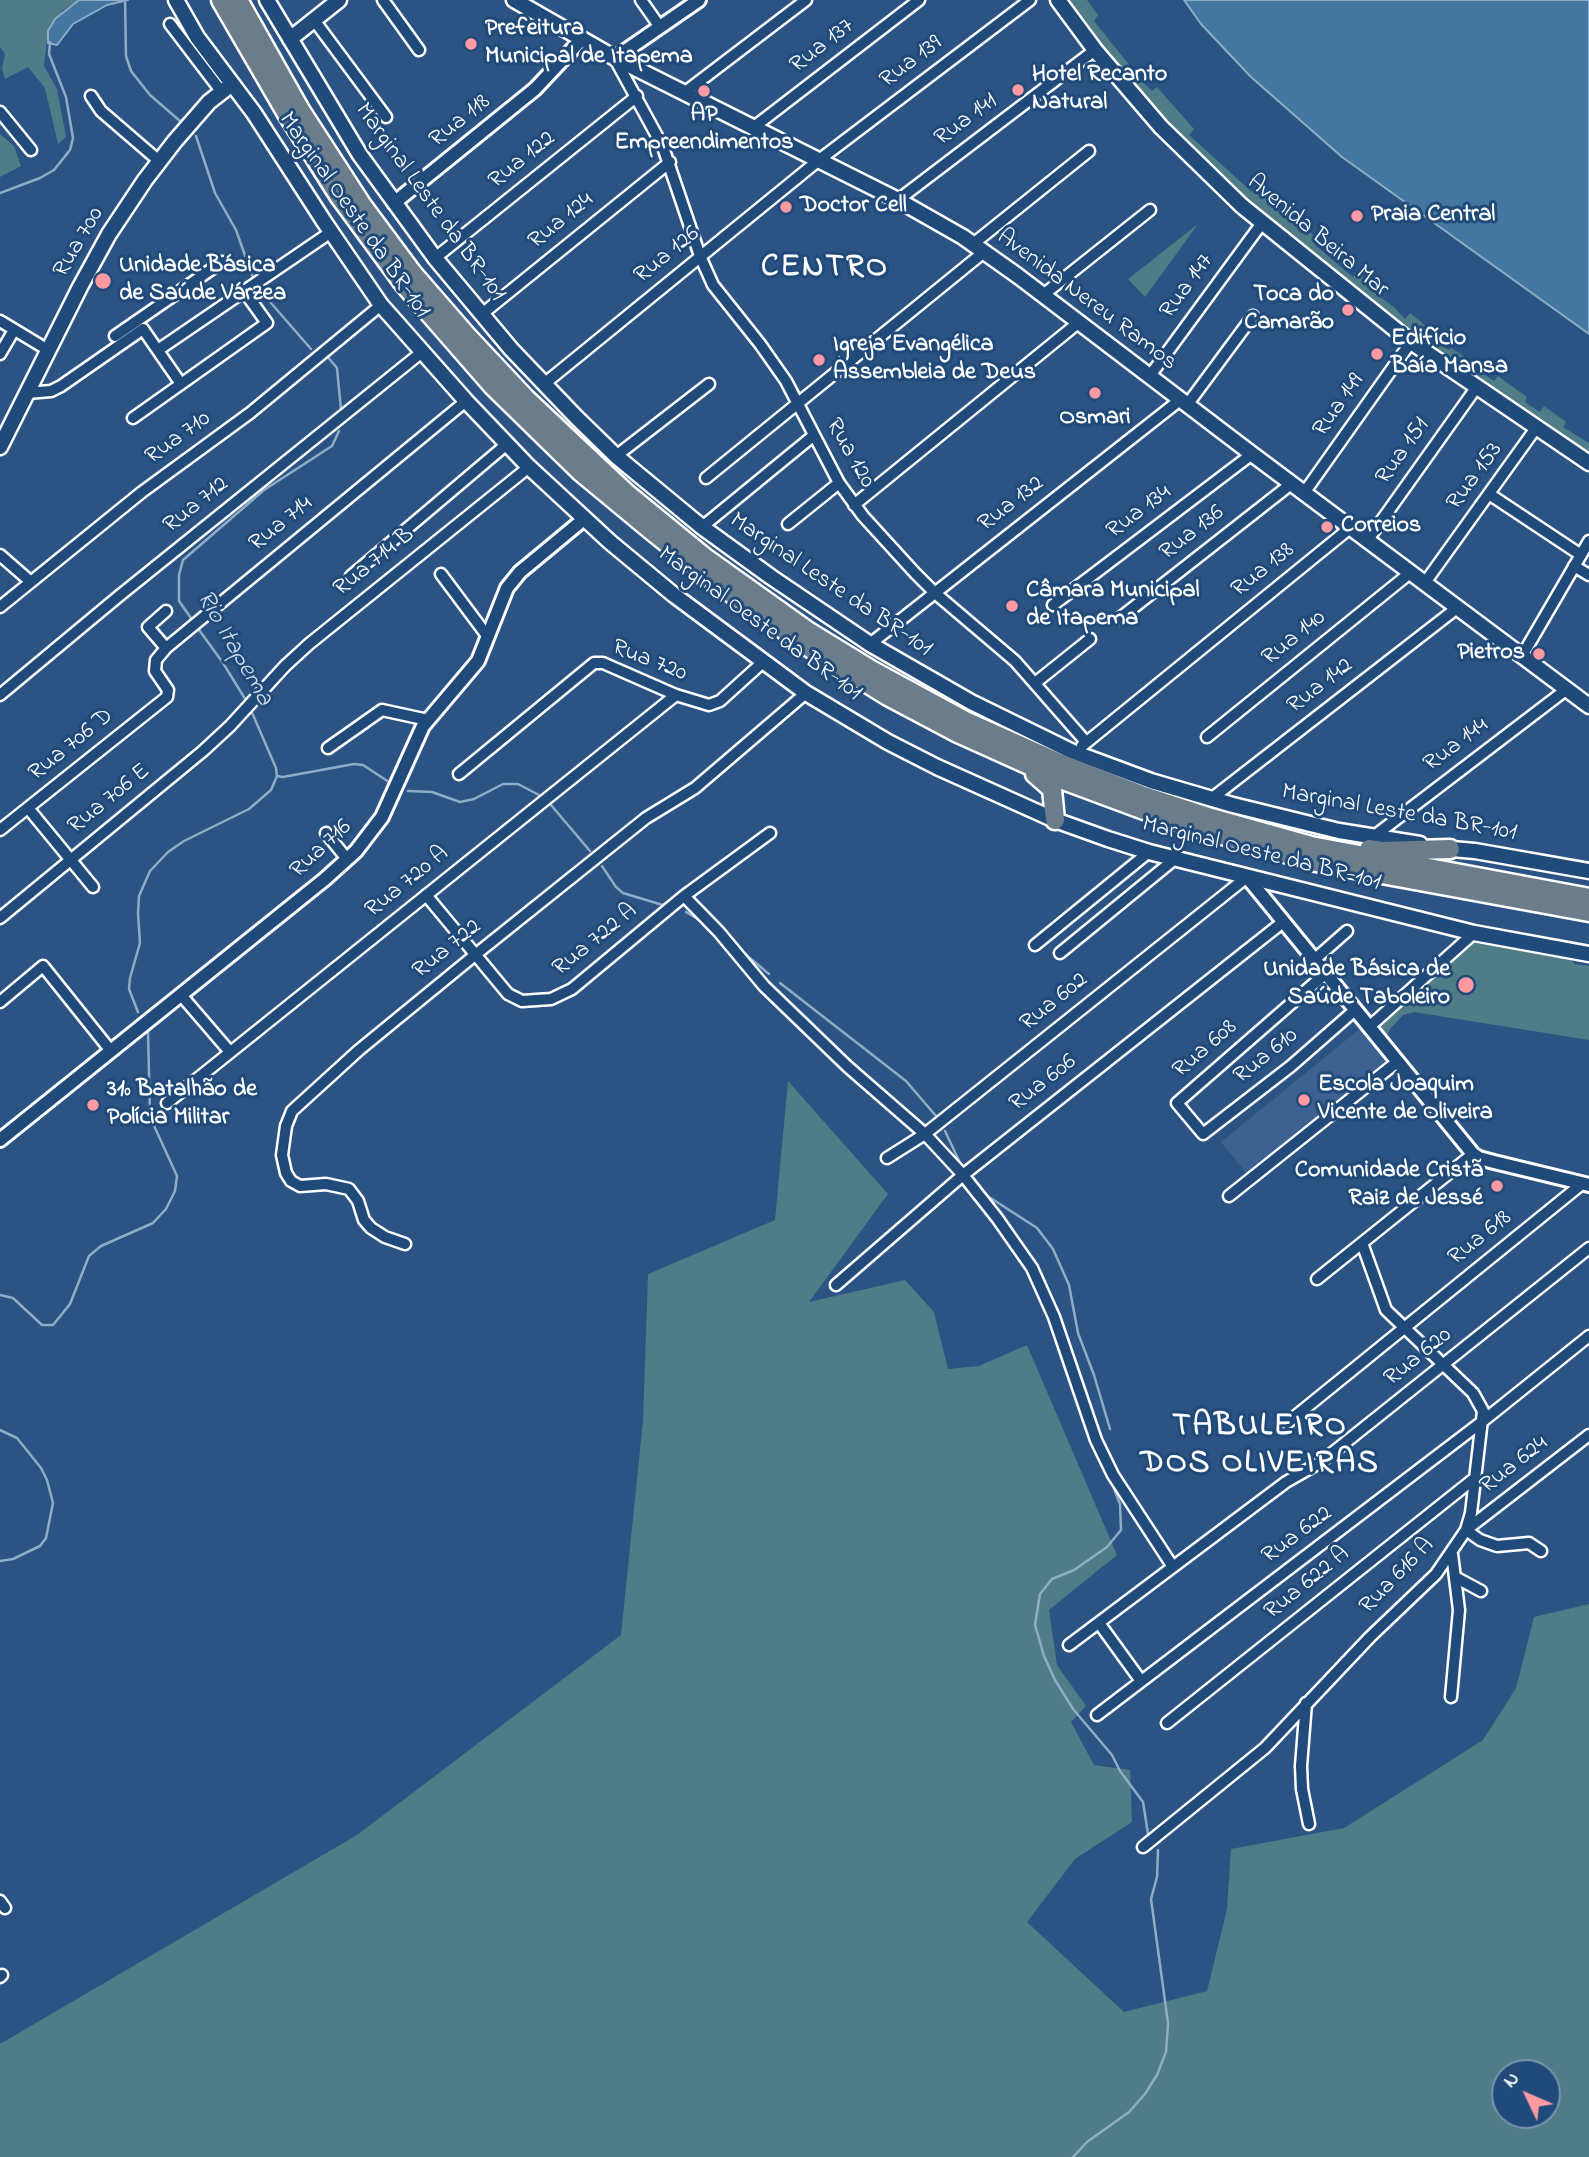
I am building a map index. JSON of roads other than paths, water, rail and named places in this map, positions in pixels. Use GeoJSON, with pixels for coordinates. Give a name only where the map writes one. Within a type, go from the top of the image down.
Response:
{"type":"FeatureCollection","features":[{"type":"Feature","properties":{"kind":"highway"},"geometry":{"type":"LineString","coordinates":[[221,0],[313,155],[376,248],[456,345],[549,442],[669,546],[777,626],[888,696],[958,733],[1112,800],[1316,862],[1589,912]]}},
{"type":"Feature","properties":{"kind":"highway"},"geometry":{"type":"LineString","coordinates":[[238,0],[334,163],[413,274],[474,344],[597,468],[739,583],[809,632],[942,709],[1059,763],[1130,791],[1273,835],[1393,863],[1589,898]]}},
{"type":"Feature","properties":{"kind":"highway"},"geometry":{"type":"LineString","coordinates":[[1021,762],[1052,789],[1055,820]]}},
{"type":"Feature","properties":{"kind":"highway"},"geometry":{"type":"LineString","coordinates":[[1273,835],[1324,840],[1381,851],[1450,849]]}},
{"type":"Feature","properties":{"kind":"main road","name":"Marginal Oeste da BR-101"},"geometry":{"type":"LineString","coordinates":[[176,0],[226,88],[254,113],[381,304],[466,401],[529,467],[584,519],[650,575],[806,693],[888,742],[1055,820],[1149,852],[1474,933],[1589,954]]}},
{"type":"Feature","properties":{"kind":"main road","name":"Marginal Leste da BR-101"},"geometry":{"type":"LineString","coordinates":[[267,0],[353,144],[394,203],[435,258],[544,384],[616,456],[702,527],[870,644],[971,702],[1073,752],[1151,781],[1303,823],[1373,837],[1589,871]]}},
{"type":"Feature","properties":{"kind":"main road"},"geometry":{"type":"LineString","coordinates":[[290,39],[339,0]]}},
{"type":"Feature","properties":{"kind":"main road","name":"Avenida Nereu Ramos"},"geometry":{"type":"LineString","coordinates":[[514,0],[615,58],[898,200],[978,248],[1589,706]]}},
{"type":"Feature","properties":{"kind":"main road","name":"Avenida Beira Mar"},"geometry":{"type":"LineString","coordinates":[[1058,0],[1095,50],[1161,127],[1262,223],[1411,342],[1589,463]]}},
{"type":"Feature","properties":{"kind":"main road","name":"Rua 700"},"geometry":{"type":"LineString","coordinates":[[0,447],[100,249],[159,161],[202,109],[226,88]]}},
{"type":"Feature","properties":{"kind":"street"},"geometry":{"type":"LineString","coordinates":[[383,0],[419,51]]}},
{"type":"Feature","properties":{"kind":"street"},"geometry":{"type":"LineString","coordinates":[[641,0],[660,27]]}},
{"type":"Feature","properties":{"kind":"street"},"geometry":{"type":"LineString","coordinates":[[615,58],[699,0]]}},
{"type":"Feature","properties":{"kind":"street"},"geometry":{"type":"LineString","coordinates":[[684,93],[806,0]]}},
{"type":"Feature","properties":{"kind":"street","name":"Rua 137"},"geometry":{"type":"LineString","coordinates":[[754,127],[919,0]]}},
{"type":"Feature","properties":{"kind":"street","name":"Rua 139"},"geometry":{"type":"LineString","coordinates":[[819,160],[1030,0]]}},
{"type":"Feature","properties":{"kind":"street"},"geometry":{"type":"LineString","coordinates":[[314,20],[386,117]]}},
{"type":"Feature","properties":{"kind":"street"},"geometry":{"type":"LineString","coordinates":[[170,24],[226,88]]}},
{"type":"Feature","properties":{"kind":"street","name":"Rua 118"},"geometry":{"type":"LineString","coordinates":[[394,203],[526,96],[581,40]]}},
{"type":"Feature","properties":{"kind":"street","name":"Rua 141"},"geometry":{"type":"LineString","coordinates":[[898,200],[1095,50]]}},
{"type":"Feature","properties":{"kind":"street","name":"Rua 120"},"geometry":{"type":"LineString","coordinates":[[615,58],[670,162],[700,256],[720,295],[774,363],[839,483],[855,505],[935,593],[1015,661],[1086,742]]}},
{"type":"Feature","properties":{"kind":"street"},"geometry":{"type":"LineString","coordinates":[[91,96],[101,111],[159,161]]}},
{"type":"Feature","properties":{"kind":"street","name":"Rua 122"},"geometry":{"type":"LineString","coordinates":[[435,258],[637,96]]}},
{"type":"Feature","properties":{"kind":"street"},"geometry":{"type":"LineString","coordinates":[[0,112],[31,149]]}},
{"type":"Feature","properties":{"kind":"street"},"geometry":{"type":"LineString","coordinates":[[706,478],[798,403],[1089,151]]}},
{"type":"Feature","properties":{"kind":"street","name":"Rua 126"},"geometry":{"type":"LineString","coordinates":[[544,384],[819,160]]}},
{"type":"Feature","properties":{"kind":"street","name":"Rua 124"},"geometry":{"type":"LineString","coordinates":[[482,314],[670,162]]}},
{"type":"Feature","properties":{"kind":"street"},"geometry":{"type":"LineString","coordinates":[[1043,295],[1150,209]]}},
{"type":"Feature","properties":{"kind":"street","name":"Rua 147"},"geometry":{"type":"LineString","coordinates":[[1149,377],[1262,223]]}},
{"type":"Feature","properties":{"kind":"street"},"geometry":{"type":"LineString","coordinates":[[158,350],[331,232]]}},
{"type":"Feature","properties":{"kind":"street"},"geometry":{"type":"LineString","coordinates":[[27,393],[55,389],[222,262]]}},
{"type":"Feature","properties":{"kind":"street"},"geometry":{"type":"LineString","coordinates":[[133,418],[267,323],[244,291]]}},
{"type":"Feature","properties":{"kind":"street","name":"Rua 710"},"geometry":{"type":"LineString","coordinates":[[0,607],[142,492],[250,413],[381,304]]}},
{"type":"Feature","properties":{"kind":"street","name":"Rua 132"},"geometry":{"type":"LineString","coordinates":[[870,644],[1183,402],[1253,316]]}},
{"type":"Feature","properties":{"kind":"street"},"geometry":{"type":"LineString","coordinates":[[0,321],[48,350]]}},
{"type":"Feature","properties":{"kind":"street"},"geometry":{"type":"LineString","coordinates":[[855,505],[1078,323]]}},
{"type":"Feature","properties":{"kind":"street"},"geometry":{"type":"LineString","coordinates":[[141,324],[181,384]]}},
{"type":"Feature","properties":{"kind":"street"},"geometry":{"type":"LineString","coordinates":[[114,336],[141,324]]}},
{"type":"Feature","properties":{"kind":"street"},"geometry":{"type":"LineString","coordinates":[[0,354],[15,330]]}},
{"type":"Feature","properties":{"kind":"street","name":"Rua 149"},"geometry":{"type":"LineString","coordinates":[[1304,494],[1411,342]]}},
{"type":"Feature","properties":{"kind":"street","name":"Rua 712"},"geometry":{"type":"LineString","coordinates":[[0,695],[422,352]]}},
{"type":"Feature","properties":{"kind":"street"},"geometry":{"type":"LineString","coordinates":[[616,456],[709,384]]}},
{"type":"Feature","properties":{"kind":"street","name":"Rua 151"},"geometry":{"type":"LineString","coordinates":[[1367,541],[1476,388]]}},
{"type":"Feature","properties":{"kind":"street","name":"Rua 714"},"geometry":{"type":"LineString","coordinates":[[166,648],[466,401]]}},
{"type":"Feature","properties":{"kind":"street","name":"Rua 153"},"geometry":{"type":"LineString","coordinates":[[1424,584],[1536,428]]}},
{"type":"Feature","properties":{"kind":"street"},"geometry":{"type":"LineString","coordinates":[[702,527],[813,436]]}},
{"type":"Feature","properties":{"kind":"street"},"geometry":{"type":"LineString","coordinates":[[351,576],[507,444]]}},
{"type":"Feature","properties":{"kind":"street","name":"Rua 134"},"geometry":{"type":"LineString","coordinates":[[1053,605],[1252,454]]}},
{"type":"Feature","properties":{"kind":"street","name":"Rua 714 B"},"geometry":{"type":"LineString","coordinates":[[244,710],[309,644],[529,467]]}},
{"type":"Feature","properties":{"kind":"street"},"geometry":{"type":"LineString","coordinates":[[788,524],[839,483]]}},
{"type":"Feature","properties":{"kind":"street","name":"Rua 136"},"geometry":{"type":"LineString","coordinates":[[1120,618],[1291,484]]}},
{"type":"Feature","properties":{"kind":"street"},"geometry":{"type":"LineString","coordinates":[[1489,494],[1581,555]]}},
{"type":"Feature","properties":{"kind":"street","name":"Rua 716"},"geometry":{"type":"LineString","coordinates":[[0,1140],[181,995],[362,844],[382,817],[416,740],[428,720],[474,667],[503,594],[510,583],[584,519]]}},
{"type":"Feature","properties":{"kind":"street","name":"Rua 138"},"geometry":{"type":"LineString","coordinates":[[1073,752],[1350,528]]}},
{"type":"Feature","properties":{"kind":"street"},"geometry":{"type":"LineString","coordinates":[[1522,656],[1589,541]]}},
{"type":"Feature","properties":{"kind":"street"},"geometry":{"type":"LineString","coordinates":[[0,555],[31,582]]}},
{"type":"Feature","properties":{"kind":"street"},"geometry":{"type":"LineString","coordinates":[[1574,566],[1589,575]]}},
{"type":"Feature","properties":{"kind":"street","name":"Rua 140"},"geometry":{"type":"LineString","coordinates":[[1207,737],[1409,573]]}},
{"type":"Feature","properties":{"kind":"street"},"geometry":{"type":"LineString","coordinates":[[442,574],[488,637]]}},
{"type":"Feature","properties":{"kind":"street","name":"Rua 142"},"geometry":{"type":"LineString","coordinates":[[1211,799],[1457,608]]}},
{"type":"Feature","properties":{"kind":"street"},"geometry":{"type":"LineString","coordinates":[[166,611],[148,628],[166,648]]}},
{"type":"Feature","properties":{"kind":"street"},"geometry":{"type":"LineString","coordinates":[[1035,683],[1090,639]]}},
{"type":"Feature","properties":{"kind":"street","name":"Rua 706 D"},"geometry":{"type":"LineString","coordinates":[[0,830],[169,693],[155,671],[156,660],[166,648]]}},
{"type":"Feature","properties":{"kind":"street","name":"Rua 720"},"geometry":{"type":"LineString","coordinates":[[458,774],[594,663],[603,663],[705,705],[715,704],[763,662]]}},
{"type":"Feature","properties":{"kind":"street","name":"Rua 144"},"geometry":{"type":"LineString","coordinates":[[1373,837],[1567,689]]}},
{"type":"Feature","properties":{"kind":"street","name":"Rua 722"},"geometry":{"type":"LineString","coordinates":[[405,1244],[385,1237],[371,1228],[364,1220],[358,1201],[349,1189],[326,1184],[300,1186],[291,1181],[286,1173],[282,1155],[286,1126],[292,1111],[359,1050],[475,955],[646,818],[695,788],[806,693]]}},
{"type":"Feature","properties":{"kind":"street","name":"Rua 720 A"},"geometry":{"type":"LineString","coordinates":[[167,1103],[676,695]]}},
{"type":"Feature","properties":{"kind":"street","name":"Rua 706 E"},"geometry":{"type":"LineString","coordinates":[[0,918],[203,751],[244,710]]}},
{"type":"Feature","properties":{"kind":"street"},"geometry":{"type":"LineString","coordinates":[[328,747],[382,710],[428,720]]}},
{"type":"Feature","properties":{"kind":"street"},"geometry":{"type":"LineString","coordinates":[[28,808],[93,887]]}},
{"type":"Feature","properties":{"kind":"street"},"geometry":{"type":"LineString","coordinates":[[326,833],[347,859]]}},
{"type":"Feature","properties":{"kind":"street","name":"Rua 722 A"},"geometry":{"type":"LineString","coordinates":[[426,895],[513,998],[522,1000],[558,997],[572,989],[684,896],[770,833]]}},
{"type":"Feature","properties":{"kind":"street"},"geometry":{"type":"LineString","coordinates":[[1035,945],[1149,852]]}},
{"type":"Feature","properties":{"kind":"street"},"geometry":{"type":"LineString","coordinates":[[1060,953],[1176,858]]}},
{"type":"Feature","properties":{"kind":"street"},"geometry":{"type":"LineString","coordinates":[[1247,877],[1473,1154],[1494,1163],[1586,1184]]}},
{"type":"Feature","properties":{"kind":"street","name":"Rua 602"},"geometry":{"type":"LineString","coordinates":[[887,1158],[925,1134],[1247,877]]}},
{"type":"Feature","properties":{"kind":"street"},"geometry":{"type":"LineString","coordinates":[[684,896],[719,932],[764,986],[848,1067],[925,1134],[963,1175],[1032,1268],[1054,1317],[1096,1440],[1113,1475],[1173,1567]]}},
{"type":"Feature","properties":{"kind":"street","name":"Rua 606"},"geometry":{"type":"LineString","coordinates":[[836,1284],[963,1175],[1283,922]]}},
{"type":"Feature","properties":{"kind":"street"},"geometry":{"type":"LineString","coordinates":[[1314,960],[1347,931]]}},
{"type":"Feature","properties":{"kind":"street"},"geometry":{"type":"LineString","coordinates":[[1368,1027],[1474,933]]}},
{"type":"Feature","properties":{"kind":"street"},"geometry":{"type":"LineString","coordinates":[[0,1002],[43,966],[111,1051]]}},
{"type":"Feature","properties":{"kind":"street","name":"Rua 608"},"geometry":{"type":"LineString","coordinates":[[1203,1134],[1177,1102],[1325,974]]}},
{"type":"Feature","properties":{"kind":"street"},"geometry":{"type":"LineString","coordinates":[[181,995],[230,1052]]}},
{"type":"Feature","properties":{"kind":"street","name":"Rua 610"},"geometry":{"type":"LineString","coordinates":[[1203,1134],[1284,1071],[1355,1010]]}},
{"type":"Feature","properties":{"kind":"street"},"geometry":{"type":"LineString","coordinates":[[1229,1196],[1397,1062]]}},
{"type":"Feature","properties":{"kind":"street"},"geometry":{"type":"LineString","coordinates":[[1317,1279],[1473,1154]]}},
{"type":"Feature","properties":{"kind":"street","name":"Rua 618"},"geometry":{"type":"LineString","coordinates":[[1287,1423],[1586,1184]]}},
{"type":"Feature","properties":{"kind":"street"},"geometry":{"type":"LineString","coordinates":[[1362,1242],[1386,1310],[1473,1393],[1483,1411],[1483,1421]]}},
{"type":"Feature","properties":{"kind":"street","name":"Rua 620"},"geometry":{"type":"LineString","coordinates":[[1069,1645],[1286,1482],[1321,1462],[1589,1248]]}},
{"type":"Feature","properties":{"kind":"street","name":"Rua 622"},"geometry":{"type":"LineString","coordinates":[[1097,1715],[1483,1421],[1589,1336]]}},
{"type":"Feature","properties":{"kind":"street","name":"Rua 616 A"},"geometry":{"type":"LineString","coordinates":[[1143,1847],[1265,1748],[1306,1702],[1436,1574],[1452,1554],[1466,1530],[1471,1513],[1483,1421]]}},
{"type":"Feature","properties":{"kind":"street","name":"Rua 624"},"geometry":{"type":"LineString","coordinates":[[1466,1530],[1589,1435]]}},
{"type":"Feature","properties":{"kind":"street","name":"Rua 622 A"},"geometry":{"type":"LineString","coordinates":[[1167,1723],[1475,1478]]}},
{"type":"Feature","properties":{"kind":"street"},"geometry":{"type":"LineString","coordinates":[[1466,1530],[1480,1540],[1497,1546],[1529,1543],[1541,1551]]}},
{"type":"Feature","properties":{"kind":"street"},"geometry":{"type":"LineString","coordinates":[[1451,1697],[1459,1610],[1452,1554]]}},
{"type":"Feature","properties":{"kind":"street"},"geometry":{"type":"LineString","coordinates":[[1455,1577],[1481,1591]]}},
{"type":"Feature","properties":{"kind":"street"},"geometry":{"type":"LineString","coordinates":[[1099,1623],[1142,1681]]}},
{"type":"Feature","properties":{"kind":"street"},"geometry":{"type":"LineString","coordinates":[[1306,1702],[1301,1766],[1302,1789],[1309,1824]]}},
{"type":"Feature","properties":{"kind":"waterway","name":"Rio Itapema"},"geometry":{"type":"LineString","coordinates":[[125,0],[126,56],[131,71],[150,95],[180,121]]}},
{"type":"Feature","properties":{"kind":"waterway"},"geometry":{"type":"LineString","coordinates":[[0,193],[54,170],[70,150],[73,138],[66,97],[49,54],[50,42]]}},
{"type":"Feature","properties":{"kind":"waterway","name":"Rio Itapema"},"geometry":{"type":"LineString","coordinates":[[196,136],[215,193],[236,230],[253,278]]}},
{"type":"Feature","properties":{"kind":"waterway","name":"Rio Itapema"},"geometry":{"type":"LineString","coordinates":[[264,295],[311,349]]}},
{"type":"Feature","properties":{"kind":"waterway","name":"Rio Itapema"},"geometry":{"type":"LineString","coordinates":[[327,356],[337,368],[341,410]]}},
{"type":"Feature","properties":{"kind":"waterway","name":"Rio Itapema"},"geometry":{"type":"LineString","coordinates":[[193,621],[179,601],[179,575],[183,560],[264,490],[332,446],[339,431]]}},
{"type":"Feature","properties":{"kind":"waterway","name":"Rio Itapema"},"geometry":{"type":"LineString","coordinates":[[197,627],[247,702]]}},
{"type":"Feature","properties":{"kind":"waterway","name":"Rio Itapema"},"geometry":{"type":"LineString","coordinates":[[138,1012],[129,989],[140,943],[139,896],[150,871],[168,852],[184,841],[249,809],[271,790],[277,776],[250,708]]}},
{"type":"Feature","properties":{"kind":"waterway"},"geometry":{"type":"LineString","coordinates":[[277,776],[354,764],[363,765],[392,784]]}},
{"type":"Feature","properties":{"kind":"waterway"},"geometry":{"type":"LineString","coordinates":[[408,791],[432,792],[460,802],[474,799],[503,784],[518,784],[539,795]]}},
{"type":"Feature","properties":{"kind":"waterway"},"geometry":{"type":"LineString","coordinates":[[551,805],[590,851]]}},
{"type":"Feature","properties":{"kind":"waterway"},"geometry":{"type":"LineString","coordinates":[[602,866],[623,893],[666,906]]}},
{"type":"Feature","properties":{"kind":"waterway"},"geometry":{"type":"LineString","coordinates":[[686,912],[706,924]]}},
{"type":"Feature","properties":{"kind":"waterway"},"geometry":{"type":"LineString","coordinates":[[739,949],[769,974]]}},
{"type":"Feature","properties":{"kind":"waterway"},"geometry":{"type":"LineString","coordinates":[[780,983],[906,1081],[936,1116]]}},
{"type":"Feature","properties":{"kind":"waterway","name":"Rio Itapema"},"geometry":{"type":"LineString","coordinates":[[0,1295],[13,1298],[42,1325],[53,1325],[70,1304],[89,1256],[101,1246],[153,1223],[166,1209],[175,1191],[177,1176],[150,1117],[148,1031]]}},
{"type":"Feature","properties":{"kind":"waterway"},"geometry":{"type":"LineString","coordinates":[[945,1131],[963,1169]]}},
{"type":"Feature","properties":{"kind":"waterway"},"geometry":{"type":"LineString","coordinates":[[986,1195],[1037,1228],[1053,1249],[1069,1285],[1078,1333],[1110,1429]]}},
{"type":"Feature","properties":{"kind":"waterway","name":"Rio Itapema"},"geometry":{"type":"LineString","coordinates":[[0,1430],[17,1438],[41,1468],[53,1503],[46,1538],[40,1546],[13,1559],[0,1561]]}},
{"type":"Feature","properties":{"kind":"waterway"},"geometry":{"type":"LineString","coordinates":[[1109,1476],[1120,1504],[1121,1530],[1107,1547],[1074,1570],[1052,1579],[1040,1594],[1035,1625],[1044,1656],[1055,1680],[1073,1709],[1112,1755],[1120,1771],[1143,1802],[1148,1834]]}},
{"type":"Feature","properties":{"kind":"waterway"},"geometry":{"type":"LineString","coordinates":[[1073,2157],[1087,2142],[1129,2112],[1145,2094],[1157,2075],[1166,2052],[1168,2023],[1151,1899],[1157,1877],[1158,1850]]}},
{"type":"Feature","properties":{"kind":"place","name":"Prefeitura Municipal de Itapema"},"geometry":{"type":"Point","coordinates":[471,44]}},
{"type":"Feature","properties":{"kind":"place","name":"Hotel Recanto Natural"},"geometry":{"type":"Point","coordinates":[1018,90]}},
{"type":"Feature","properties":{"kind":"place","name":"AP Empreendimentos"},"geometry":{"type":"Point","coordinates":[704,91]}},
{"type":"Feature","properties":{"kind":"place","name":"Doctor Cell"},"geometry":{"type":"Point","coordinates":[786,207]}},
{"type":"Feature","properties":{"kind":"place","name":"Praia Central"},"geometry":{"type":"Point","coordinates":[1357,216]}},
{"type":"Feature","properties":{"kind":"place","name":"Unidade Básica de Saúde Várzea"},"geometry":{"type":"Point","coordinates":[103,281]}},
{"type":"Feature","properties":{"kind":"place","name":"Toca do Camarão"},"geometry":{"type":"Point","coordinates":[1348,310]}},
{"type":"Feature","properties":{"kind":"place","name":"Edifício Baía Mansa"},"geometry":{"type":"Point","coordinates":[1377,354]}},
{"type":"Feature","properties":{"kind":"place","name":"Igreja Evangélica Assembleia de Deus"},"geometry":{"type":"Point","coordinates":[819,360]}},
{"type":"Feature","properties":{"kind":"place","name":"Osmari"},"geometry":{"type":"Point","coordinates":[1095,393]}},
{"type":"Feature","properties":{"kind":"place","name":"Correios"},"geometry":{"type":"Point","coordinates":[1327,527]}},
{"type":"Feature","properties":{"kind":"place","name":"Câmara Municipal de Itapema"},"geometry":{"type":"Point","coordinates":[1012,606]}},
{"type":"Feature","properties":{"kind":"place","name":"Pietros"},"geometry":{"type":"Point","coordinates":[1539,654]}},
{"type":"Feature","properties":{"kind":"place","name":"Unidade Básica de Saúde Taboleiro"},"geometry":{"type":"Point","coordinates":[1466,985]}},
{"type":"Feature","properties":{"kind":"place","name":"Escola Joaquim Vicente de Oliveira"},"geometry":{"type":"Point","coordinates":[1304,1100]}},
{"type":"Feature","properties":{"kind":"place","name":"31º Batalhão de Polícia Militar"},"geometry":{"type":"Point","coordinates":[93,1105]}},
{"type":"Feature","properties":{"kind":"place","name":"Comunidade Cristã Raiz de Jessé"},"geometry":{"type":"Point","coordinates":[1497,1186]}},
{"type":"Feature","properties":{"kind":"district","name":"CENTRO"},"geometry":{"type":"Point","coordinates":[825,270]}},
{"type":"Feature","properties":{"kind":"district","name":"TABULEIRO DOS OLIVEIRAS"},"geometry":{"type":"Point","coordinates":[1260,1448]}}]}
